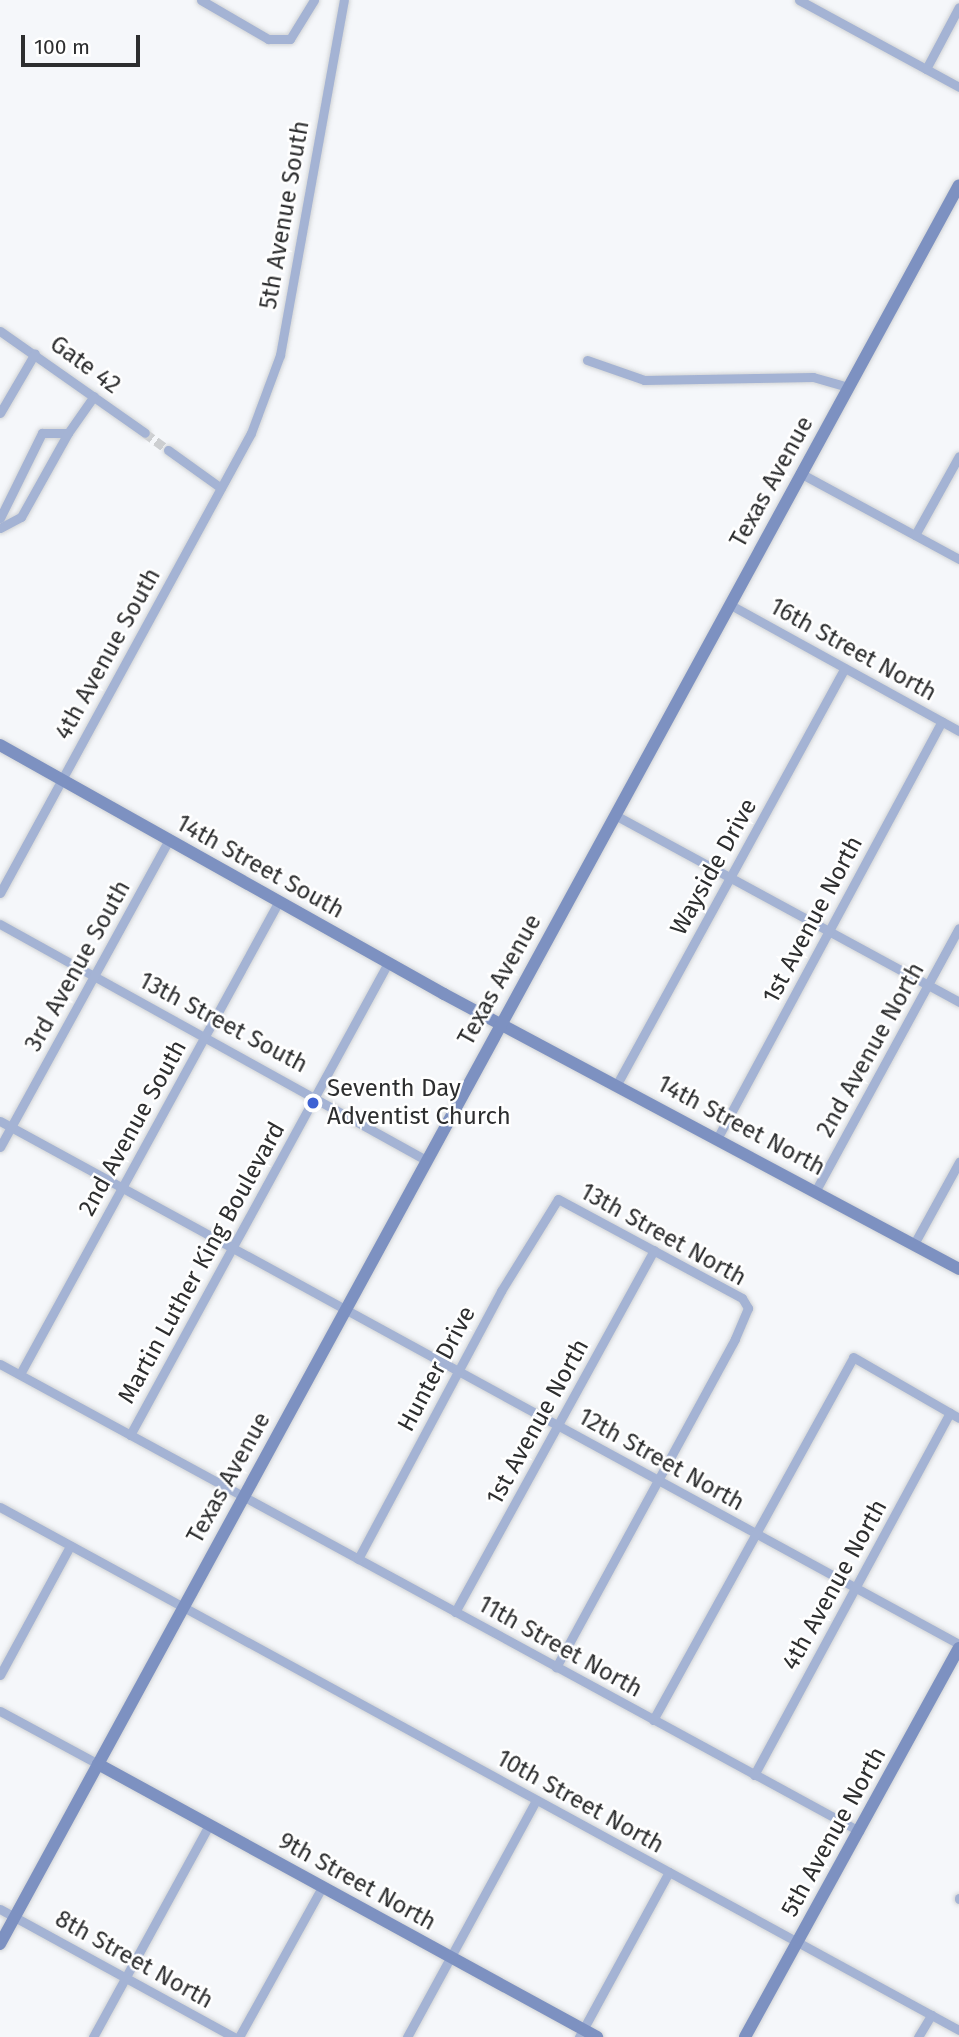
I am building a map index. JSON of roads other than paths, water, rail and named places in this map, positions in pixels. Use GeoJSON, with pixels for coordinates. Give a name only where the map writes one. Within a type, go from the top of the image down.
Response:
{"type":"FeatureCollection","features":[{"type":"Feature","properties":{"kind":"street"},"geometry":{"type":"LineString","coordinates":[[201,0],[268,39],[290,39],[314,0]]}},
{"type":"Feature","properties":{"kind":"street","name":"5th Avenue South"},"geometry":{"type":"LineString","coordinates":[[251,433],[282,343],[344,0]]}},
{"type":"Feature","properties":{"kind":"street"},"geometry":{"type":"LineString","coordinates":[[799,0],[959,88]]}},
{"type":"Feature","properties":{"kind":"street"},"geometry":{"type":"LineString","coordinates":[[926,69],[959,8]]}},
{"type":"Feature","properties":{"kind":"street","name":"Texas Avenue"},"geometry":{"type":"LineString","coordinates":[[0,1944],[800,473],[959,186]]}},
{"type":"Feature","properties":{"kind":"street","name":"Gate 42"},"geometry":{"type":"LineString","coordinates":[[0,331],[35,353],[145,433]]}},
{"type":"Feature","properties":{"kind":"street"},"geometry":{"type":"LineString","coordinates":[[0,413],[35,353]]}},
{"type":"Feature","properties":{"kind":"street"},"geometry":{"type":"LineString","coordinates":[[587,359],[644,380],[813,377],[848,387]]}},
{"type":"Feature","properties":{"kind":"street"},"geometry":{"type":"LineString","coordinates":[[0,528],[21,517],[68,433],[94,396]]}},
{"type":"Feature","properties":{"kind":"street"},"geometry":{"type":"LineString","coordinates":[[0,518],[42,433],[68,433]]}},
{"type":"Feature","properties":{"kind":"street","name":"4th Avenue South"},"geometry":{"type":"LineString","coordinates":[[0,893],[251,433]]}},
{"type":"Feature","properties":{"kind":"street"},"geometry":{"type":"LineString","coordinates":[[168,450],[221,488]]}},
{"type":"Feature","properties":{"kind":"street"},"geometry":{"type":"LineString","coordinates":[[915,535],[959,456]]}},
{"type":"Feature","properties":{"kind":"street"},"geometry":{"type":"LineString","coordinates":[[800,473],[959,559]]}},
{"type":"Feature","properties":{"kind":"street","name":"16th Street North"},"geometry":{"type":"LineString","coordinates":[[729,604],[959,731]]}},
{"type":"Feature","properties":{"kind":"street","name":"Wayside Drive"},"geometry":{"type":"LineString","coordinates":[[617,1084],[845,668]]}},
{"type":"Feature","properties":{"kind":"street","name":"1st Avenue North"},"geometry":{"type":"LineString","coordinates":[[718,1137],[942,721]]}},
{"type":"Feature","properties":{"kind":"street","name":"14th Street South"},"geometry":{"type":"LineString","coordinates":[[0,745],[388,963],[501,1023]]}},
{"type":"Feature","properties":{"kind":"street"},"geometry":{"type":"LineString","coordinates":[[615,815],[959,1002]]}},
{"type":"Feature","properties":{"kind":"street","name":"3rd Avenue South"},"geometry":{"type":"LineString","coordinates":[[0,1147],[169,839]]}},
{"type":"Feature","properties":{"kind":"street","name":"2nd Avenue South"},"geometry":{"type":"LineString","coordinates":[[20,1374],[279,901]]}},
{"type":"Feature","properties":{"kind":"street","name":"13th Street South"},"geometry":{"type":"LineString","coordinates":[[0,924],[316,1095],[426,1160]]}},
{"type":"Feature","properties":{"kind":"street","name":"2nd Avenue North"},"geometry":{"type":"LineString","coordinates":[[816,1190],[959,928]]}},
{"type":"Feature","properties":{"kind":"street","name":"Martin Luther King Boulevard"},"geometry":{"type":"LineString","coordinates":[[130,1435],[388,963]]}},
{"type":"Feature","properties":{"kind":"street","name":"14th Street North"},"geometry":{"type":"LineString","coordinates":[[501,1023],[718,1137],[959,1269]]}},
{"type":"Feature","properties":{"kind":"street","name":"12th Street North"},"geometry":{"type":"LineString","coordinates":[[0,1121],[959,1646]]}},
{"type":"Feature","properties":{"kind":"street"},"geometry":{"type":"LineString","coordinates":[[914,1244],[959,1162]]}},
{"type":"Feature","properties":{"kind":"street","name":"13th Street North"},"geometry":{"type":"LineString","coordinates":[[557,1201],[742,1298],[747,1309],[657,1480]]}},
{"type":"Feature","properties":{"kind":"street","name":"Hunter Drive"},"geometry":{"type":"LineString","coordinates":[[358,1559],[458,1371],[557,1201]]}},
{"type":"Feature","properties":{"kind":"street","name":"1st Avenue North"},"geometry":{"type":"LineString","coordinates":[[455,1612],[654,1250]]}},
{"type":"Feature","properties":{"kind":"street"},"geometry":{"type":"LineString","coordinates":[[653,1720],[853,1357],[955,1415]]}},
{"type":"Feature","properties":{"kind":"street","name":"11th Street North"},"geometry":{"type":"LineString","coordinates":[[0,1364],[859,1831]]}},
{"type":"Feature","properties":{"kind":"street","name":"4th Avenue North"},"geometry":{"type":"LineString","coordinates":[[754,1775],[855,1588],[955,1415]]}},
{"type":"Feature","properties":{"kind":"street"},"geometry":{"type":"LineString","coordinates":[[556,1667],[657,1480]]}},
{"type":"Feature","properties":{"kind":"street","name":"10th Street North"},"geometry":{"type":"LineString","coordinates":[[0,1507],[959,2031]]}},
{"type":"Feature","properties":{"kind":"street"},"geometry":{"type":"LineString","coordinates":[[0,1675],[71,1546]]}},
{"type":"Feature","properties":{"kind":"street","name":"5th Avenue North"},"geometry":{"type":"LineString","coordinates":[[745,2037],[959,1646]]}},
{"type":"Feature","properties":{"kind":"street"},"geometry":{"type":"LineString","coordinates":[[0,1710],[98,1764]]}},
{"type":"Feature","properties":{"kind":"street","name":"9th Street North"},"geometry":{"type":"LineString","coordinates":[[98,1764],[451,1957],[581,2033],[597,2037]]}},
{"type":"Feature","properties":{"kind":"street"},"geometry":{"type":"LineString","coordinates":[[407,2037],[537,1800]]}},
{"type":"Feature","properties":{"kind":"street"},"geometry":{"type":"LineString","coordinates":[[93,2037],[209,1825]]}},
{"type":"Feature","properties":{"kind":"street"},"geometry":{"type":"LineString","coordinates":[[581,2033],[669,1872]]}},
{"type":"Feature","properties":{"kind":"street"},"geometry":{"type":"LineString","coordinates":[[237,2037],[322,1887]]}},
{"type":"Feature","properties":{"kind":"street","name":"8th Street North"},"geometry":{"type":"LineString","coordinates":[[0,1909],[237,2037]]}},
{"type":"Feature","properties":{"kind":"street"},"geometry":{"type":"LineString","coordinates":[[918,2037],[931,2015]]}},
{"type":"Feature","properties":{"kind":"tunnel"},"geometry":{"type":"LineString","coordinates":[[145,433],[168,450]]}},
{"type":"Feature","properties":{"kind":"place","name":"Seventh Day Adventist Church"},"geometry":{"type":"Point","coordinates":[313,1103]}}]}
